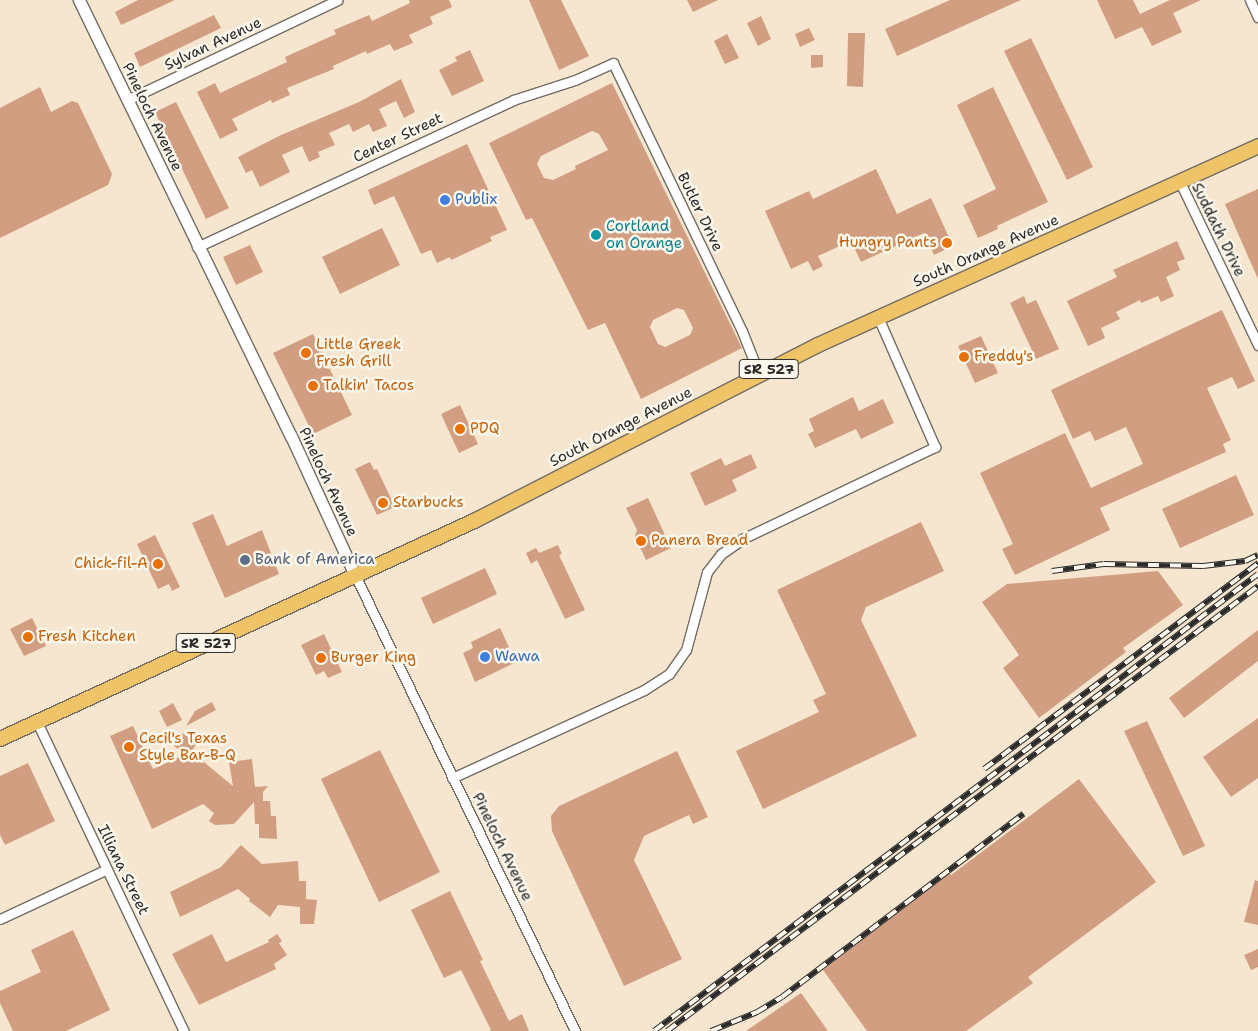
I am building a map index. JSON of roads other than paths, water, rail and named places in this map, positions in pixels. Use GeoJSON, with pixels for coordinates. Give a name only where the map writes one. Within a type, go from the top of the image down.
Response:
{"type":"FeatureCollection","features":[{"type":"Feature","properties":{"kind":"main road","name":"South Orange Avenue"},"geometry":{"type":"LineString","coordinates":[[0,739],[503,506],[759,374],[878,317],[1258,146]]}},
{"type":"Feature","properties":{"kind":"street","name":"Pineloch Avenue"},"geometry":{"type":"LineString","coordinates":[[79,0],[290,436],[574,1031]]}},
{"type":"Feature","properties":{"kind":"street","name":"Sylvan Avenue"},"geometry":{"type":"LineString","coordinates":[[127,100],[338,0]]}},
{"type":"Feature","properties":{"kind":"street"},"geometry":{"type":"LineString","coordinates":[[1250,0],[1258,17]]}},
{"type":"Feature","properties":{"kind":"street","name":"Center Street"},"geometry":{"type":"LineString","coordinates":[[197,247],[513,100],[575,80],[613,63]]}},
{"type":"Feature","properties":{"kind":"street","name":"Butler Drive"},"geometry":{"type":"LineString","coordinates":[[613,63],[742,331],[759,374]]}},
{"type":"Feature","properties":{"kind":"street","name":"Suddath Drive"},"geometry":{"type":"LineString","coordinates":[[1180,182],[1258,345]]}},
{"type":"Feature","properties":{"kind":"street"},"geometry":{"type":"LineString","coordinates":[[452,778],[644,690],[669,674],[686,650],[707,572],[721,554],[744,538],[935,446],[878,317]]}},
{"type":"Feature","properties":{"kind":"street","name":"Illiana Street"},"geometry":{"type":"LineString","coordinates":[[38,722],[184,1031]]}},
{"type":"Feature","properties":{"kind":"street"},"geometry":{"type":"LineString","coordinates":[[0,919],[108,868]]}},
{"type":"Feature","properties":{"kind":"railway"},"geometry":{"type":"LineString","coordinates":[[1052,571],[1104,564],[1203,566],[1245,561],[1258,555]]}},
{"type":"Feature","properties":{"kind":"railway"},"geometry":{"type":"LineString","coordinates":[[984,769],[1258,563]]}},
{"type":"Feature","properties":{"kind":"railway"},"geometry":{"type":"LineString","coordinates":[[654,1031],[1258,574]]}},
{"type":"Feature","properties":{"kind":"railway"},"geometry":{"type":"LineString","coordinates":[[667,1031],[1258,586]]}},
{"type":"Feature","properties":{"kind":"railway"},"geometry":{"type":"LineString","coordinates":[[711,1031],[757,1012],[782,997],[1023,814]]}},
{"type":"Feature","properties":{"kind":"place","name":"Publix"},"geometry":{"type":"Point","coordinates":[445,200]}},
{"type":"Feature","properties":{"kind":"place","name":"Cortland on Orange"},"geometry":{"type":"Point","coordinates":[596,235]}},
{"type":"Feature","properties":{"kind":"place","name":"Hungry Pants"},"geometry":{"type":"Point","coordinates":[947,243]}},
{"type":"Feature","properties":{"kind":"place","name":"Little Greek Fresh Grill"},"geometry":{"type":"Point","coordinates":[306,353]}},
{"type":"Feature","properties":{"kind":"place","name":"Freddy's"},"geometry":{"type":"Point","coordinates":[964,357]}},
{"type":"Feature","properties":{"kind":"place","name":"Talkin' Tacos"},"geometry":{"type":"Point","coordinates":[313,386]}},
{"type":"Feature","properties":{"kind":"place","name":"PDQ"},"geometry":{"type":"Point","coordinates":[460,429]}},
{"type":"Feature","properties":{"kind":"place","name":"Starbucks"},"geometry":{"type":"Point","coordinates":[383,503]}},
{"type":"Feature","properties":{"kind":"place","name":"Panera Bread"},"geometry":{"type":"Point","coordinates":[641,541]}},
{"type":"Feature","properties":{"kind":"place","name":"Bank of America"},"geometry":{"type":"Point","coordinates":[245,560]}},
{"type":"Feature","properties":{"kind":"place","name":"Chick-fil-A"},"geometry":{"type":"Point","coordinates":[158,564]}},
{"type":"Feature","properties":{"kind":"place","name":"Fresh Kitchen"},"geometry":{"type":"Point","coordinates":[28,637]}},
{"type":"Feature","properties":{"kind":"place","name":"Wawa"},"geometry":{"type":"Point","coordinates":[485,657]}},
{"type":"Feature","properties":{"kind":"place","name":"Burger King"},"geometry":{"type":"Point","coordinates":[321,658]}},
{"type":"Feature","properties":{"kind":"place","name":"Cecil's Texas Style Bar-B-Q"},"geometry":{"type":"Point","coordinates":[129,747]}}]}
